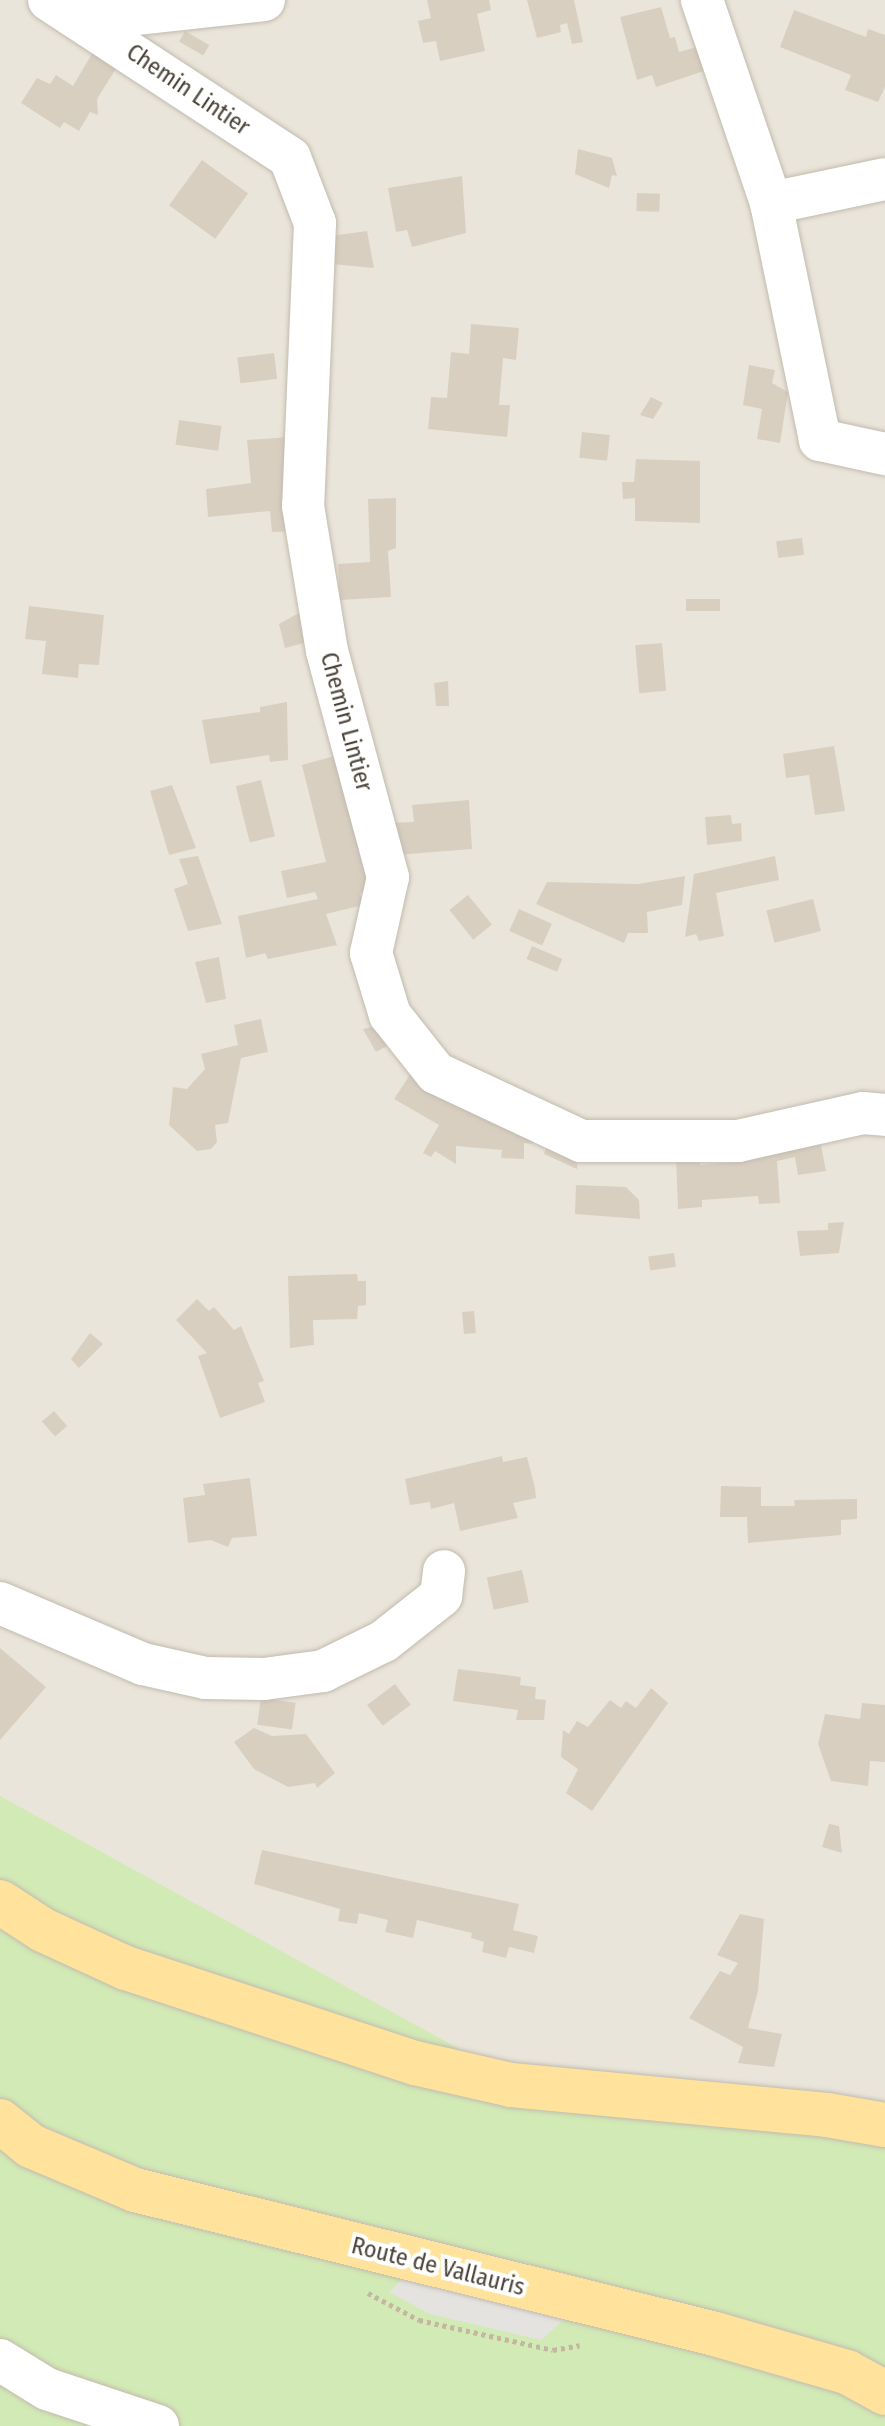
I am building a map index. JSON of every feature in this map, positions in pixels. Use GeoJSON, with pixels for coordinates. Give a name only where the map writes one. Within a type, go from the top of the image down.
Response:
{"type":"FeatureCollection","features":[{"type":"Feature","properties":{"kind":"main road"},"geometry":{"type":"LineString","coordinates":[[0,1902],[43,1930],[126,1968],[415,2063],[511,2085],[827,2115],[885,2125]]}},
{"type":"Feature","properties":{"kind":"main road","name":"Route de Vallauris"},"geometry":{"type":"LineString","coordinates":[[0,2121],[31,2146],[135,2190],[715,2334],[847,2372],[885,2393]]}},
{"type":"Feature","properties":{"kind":"street"},"geometry":{"type":"LineString","coordinates":[[72,7],[264,0]]}},
{"type":"Feature","properties":{"kind":"street"},"geometry":{"type":"LineString","coordinates":[[702,0],[771,203],[820,440],[885,454]]}},
{"type":"Feature","properties":{"kind":"street","name":"Chemin Lintier"},"geometry":{"type":"LineString","coordinates":[[72,7],[290,158],[315,223],[303,506],[327,651],[388,877],[371,953],[390,1015],[436,1073],[581,1141],[738,1141],[863,1113],[885,1115]]}},
{"type":"Feature","properties":{"kind":"street"},"geometry":{"type":"LineString","coordinates":[[771,203],[885,179]]}},
{"type":"Feature","properties":{"kind":"street"},"geometry":{"type":"LineString","coordinates":[[0,1603],[143,1664],[205,1678],[264,1679],[323,1671],[384,1641],[441,1596],[444,1571]]}},
{"type":"Feature","properties":{"kind":"street"},"geometry":{"type":"LineString","coordinates":[[0,2360],[47,2389],[158,2426]]}},
{"type":"Feature","properties":{"kind":"shaded area"},"geometry":{"type":"Polygon","coordinates":[[[0,0],[885,0],[885,2426],[0,2426],[0,0]]]}},
{"type":"Feature","properties":{"kind":"shaded area"},"geometry":{"type":"Polygon","coordinates":[[[413,2269],[577,2308],[541,2340],[430,2314],[389,2292],[413,2269]]]}},
{"type":"Feature","properties":{"kind":"green space"},"geometry":{"type":"Polygon","coordinates":[[[0,1796],[483,2062],[885,2140],[885,2426],[0,2426],[0,1796]]]}},
{"type":"Feature","properties":{"kind":"building"},"geometry":{"type":"Polygon","coordinates":[[[427,0],[489,0],[491,10],[477,14],[485,51],[440,61],[436,41],[423,43],[418,21],[431,18],[427,0]]]}},
{"type":"Feature","properties":{"kind":"building"},"geometry":{"type":"Polygon","coordinates":[[[527,0],[574,0],[583,42],[572,44],[567,23],[560,25],[561,32],[537,38],[527,0]]]}},
{"type":"Feature","properties":{"kind":"building"},"geometry":{"type":"Polygon","coordinates":[[[661,7],[670,38],[675,37],[679,52],[697,47],[704,71],[656,87],[652,75],[637,80],[620,17],[661,7]]]}},
{"type":"Feature","properties":{"kind":"building"},"geometry":{"type":"Polygon","coordinates":[[[794,10],[866,37],[868,29],[885,35],[885,87],[878,102],[845,90],[851,75],[780,47],[794,10]]]}},
{"type":"Feature","properties":{"kind":"building"},"geometry":{"type":"Polygon","coordinates":[[[185,31],[209,45],[203,55],[179,41],[185,31]]]}},
{"type":"Feature","properties":{"kind":"building"},"geometry":{"type":"Polygon","coordinates":[[[93,52],[117,67],[97,99],[98,115],[90,112],[79,131],[64,122],[60,128],[21,103],[37,78],[50,84],[56,75],[73,86],[93,52]]]}},
{"type":"Feature","properties":{"kind":"building"},"geometry":{"type":"Polygon","coordinates":[[[578,149],[612,158],[617,176],[612,175],[609,188],[575,174],[578,149]]]}},
{"type":"Feature","properties":{"kind":"building"},"geometry":{"type":"Polygon","coordinates":[[[202,160],[248,194],[215,239],[169,205],[202,160]]]}},
{"type":"Feature","properties":{"kind":"building"},"geometry":{"type":"Polygon","coordinates":[[[462,176],[466,233],[412,247],[407,230],[396,232],[388,188],[462,176]]]}},
{"type":"Feature","properties":{"kind":"building"},"geometry":{"type":"Polygon","coordinates":[[[637,193],[660,194],[659,212],[636,211],[637,193]]]}},
{"type":"Feature","properties":{"kind":"building"},"geometry":{"type":"Polygon","coordinates":[[[367,231],[374,268],[332,264],[331,236],[367,231]]]}},
{"type":"Feature","properties":{"kind":"building"},"geometry":{"type":"Polygon","coordinates":[[[471,324],[519,328],[516,360],[503,358],[499,405],[510,405],[507,437],[428,429],[431,397],[447,398],[451,352],[469,354],[471,324]]]}},
{"type":"Feature","properties":{"kind":"building"},"geometry":{"type":"Polygon","coordinates":[[[274,353],[277,379],[240,383],[237,358],[274,353]]]}},
{"type":"Feature","properties":{"kind":"building"},"geometry":{"type":"Polygon","coordinates":[[[749,365],[775,370],[772,383],[788,392],[780,443],[757,439],[762,409],[743,405],[749,365]]]}},
{"type":"Feature","properties":{"kind":"building"},"geometry":{"type":"Polygon","coordinates":[[[651,397],[663,403],[653,419],[640,415],[651,397]]]}},
{"type":"Feature","properties":{"kind":"building"},"geometry":{"type":"Polygon","coordinates":[[[179,420],[222,426],[218,451],[176,445],[179,420]]]}},
{"type":"Feature","properties":{"kind":"building"},"geometry":{"type":"Polygon","coordinates":[[[582,432],[610,435],[607,461],[579,458],[582,432]]]}},
{"type":"Feature","properties":{"kind":"building"},"geometry":{"type":"Polygon","coordinates":[[[290,437],[297,531],[272,532],[270,511],[208,517],[206,489],[251,483],[247,440],[290,437]]]}},
{"type":"Feature","properties":{"kind":"building"},"geometry":{"type":"Polygon","coordinates":[[[636,459],[700,461],[700,523],[635,521],[635,498],[623,499],[622,482],[634,482],[636,459]]]}},
{"type":"Feature","properties":{"kind":"building"},"geometry":{"type":"Polygon","coordinates":[[[396,498],[396,548],[388,551],[391,597],[340,600],[338,564],[370,562],[368,499],[396,498]]]}},
{"type":"Feature","properties":{"kind":"building"},"geometry":{"type":"Polygon","coordinates":[[[802,538],[804,555],[778,558],[776,541],[802,538]]]}},
{"type":"Feature","properties":{"kind":"building"},"geometry":{"type":"Polygon","coordinates":[[[686,599],[720,599],[720,611],[686,611],[686,599]]]}},
{"type":"Feature","properties":{"kind":"building"},"geometry":{"type":"Polygon","coordinates":[[[29,606],[104,615],[99,665],[79,664],[78,678],[42,674],[46,641],[25,639],[29,606]]]}},
{"type":"Feature","properties":{"kind":"building"},"geometry":{"type":"Polygon","coordinates":[[[308,608],[315,640],[285,648],[279,624],[308,608]]]}},
{"type":"Feature","properties":{"kind":"building"},"geometry":{"type":"Polygon","coordinates":[[[662,643],[666,691],[639,693],[635,645],[662,643]]]}},
{"type":"Feature","properties":{"kind":"building"},"geometry":{"type":"Polygon","coordinates":[[[448,681],[449,706],[436,706],[434,683],[448,681]]]}},
{"type":"Feature","properties":{"kind":"building"},"geometry":{"type":"Polygon","coordinates":[[[287,702],[288,760],[270,762],[269,755],[210,764],[202,720],[260,712],[260,707],[287,702]]]}},
{"type":"Feature","properties":{"kind":"building"},"geometry":{"type":"Polygon","coordinates":[[[834,746],[845,811],[815,815],[809,775],[786,778],[783,754],[834,746]]]}},
{"type":"Feature","properties":{"kind":"building"},"geometry":{"type":"Polygon","coordinates":[[[345,753],[373,890],[360,893],[363,905],[326,914],[337,945],[268,959],[265,953],[246,958],[238,916],[318,899],[315,892],[287,898],[281,871],[326,862],[302,765],[345,753]]]}},
{"type":"Feature","properties":{"kind":"building"},"geometry":{"type":"Polygon","coordinates":[[[261,780],[275,836],[250,843],[236,786],[261,780]]]}},
{"type":"Feature","properties":{"kind":"building"},"geometry":{"type":"Polygon","coordinates":[[[172,785],[196,848],[169,855],[150,791],[172,785]]]}},
{"type":"Feature","properties":{"kind":"building"},"geometry":{"type":"Polygon","coordinates":[[[469,800],[472,849],[396,855],[388,823],[414,822],[412,805],[469,800]]]}},
{"type":"Feature","properties":{"kind":"building"},"geometry":{"type":"Polygon","coordinates":[[[731,815],[732,824],[741,823],[742,841],[707,845],[705,817],[731,815]]]}},
{"type":"Feature","properties":{"kind":"building"},"geometry":{"type":"Polygon","coordinates":[[[198,856],[222,924],[188,931],[174,889],[188,884],[179,859],[198,856]]]}},
{"type":"Feature","properties":{"kind":"building"},"geometry":{"type":"Polygon","coordinates":[[[775,856],[779,880],[716,893],[724,936],[699,941],[696,934],[685,937],[694,874],[775,856]]]}},
{"type":"Feature","properties":{"kind":"building"},"geometry":{"type":"Polygon","coordinates":[[[685,876],[682,905],[647,912],[648,933],[628,933],[624,943],[536,904],[547,882],[638,884],[685,876]]]}},
{"type":"Feature","properties":{"kind":"building"},"geometry":{"type":"Polygon","coordinates":[[[468,895],[492,925],[473,940],[449,910],[468,895]]]}},
{"type":"Feature","properties":{"kind":"building"},"geometry":{"type":"Polygon","coordinates":[[[813,899],[821,931],[774,943],[766,911],[813,899]]]}},
{"type":"Feature","properties":{"kind":"building"},"geometry":{"type":"Polygon","coordinates":[[[519,909],[552,924],[542,946],[509,931],[519,909]]]}},
{"type":"Feature","properties":{"kind":"building"},"geometry":{"type":"Polygon","coordinates":[[[532,946],[562,959],[557,972],[527,959],[532,946]]]}},
{"type":"Feature","properties":{"kind":"building"},"geometry":{"type":"Polygon","coordinates":[[[219,957],[226,999],[206,1003],[195,962],[219,957]]]}},
{"type":"Feature","properties":{"kind":"building"},"geometry":{"type":"Polygon","coordinates":[[[261,1019],[268,1052],[241,1058],[228,1123],[215,1125],[217,1142],[211,1149],[197,1151],[169,1125],[173,1087],[187,1089],[205,1069],[201,1054],[238,1045],[234,1025],[261,1019]]]}},
{"type":"Feature","properties":{"kind":"building"},"geometry":{"type":"Polygon","coordinates":[[[385,1024],[396,1041],[376,1052],[363,1029],[385,1024]]]}},
{"type":"Feature","properties":{"kind":"building"},"geometry":{"type":"Polygon","coordinates":[[[413,1070],[537,1135],[532,1144],[524,1143],[524,1159],[501,1158],[502,1150],[456,1146],[456,1164],[435,1151],[431,1157],[423,1153],[439,1125],[394,1099],[413,1070]]]}},
{"type":"Feature","properties":{"kind":"building"},"geometry":{"type":"Polygon","coordinates":[[[549,1140],[578,1151],[577,1169],[544,1154],[549,1140]]]}},
{"type":"Feature","properties":{"kind":"building"},"geometry":{"type":"Polygon","coordinates":[[[820,1140],[826,1171],[798,1175],[795,1157],[777,1161],[780,1203],[759,1204],[758,1196],[702,1200],[702,1207],[678,1209],[676,1156],[698,1156],[700,1165],[749,1161],[747,1158],[820,1140]]]}},
{"type":"Feature","properties":{"kind":"building"},"geometry":{"type":"Polygon","coordinates":[[[576,1185],[626,1187],[639,1200],[640,1219],[575,1214],[576,1185]]]}},
{"type":"Feature","properties":{"kind":"building"},"geometry":{"type":"Polygon","coordinates":[[[844,1222],[839,1253],[800,1256],[797,1231],[828,1230],[828,1223],[844,1222]]]}},
{"type":"Feature","properties":{"kind":"building"},"geometry":{"type":"Polygon","coordinates":[[[674,1253],[676,1267],[650,1270],[648,1257],[674,1253]]]}},
{"type":"Feature","properties":{"kind":"building"},"geometry":{"type":"Polygon","coordinates":[[[357,1274],[358,1281],[366,1281],[366,1305],[358,1306],[357,1319],[313,1320],[314,1345],[290,1348],[288,1276],[357,1274]]]}},
{"type":"Feature","properties":{"kind":"building"},"geometry":{"type":"Polygon","coordinates":[[[197,1299],[209,1311],[214,1307],[234,1330],[241,1326],[264,1381],[258,1383],[265,1402],[220,1418],[198,1356],[207,1353],[176,1320],[197,1299]]]}},
{"type":"Feature","properties":{"kind":"building"},"geometry":{"type":"Polygon","coordinates":[[[474,1311],[476,1333],[464,1334],[462,1312],[474,1311]]]}},
{"type":"Feature","properties":{"kind":"building"},"geometry":{"type":"Polygon","coordinates":[[[90,1333],[103,1344],[79,1368],[71,1359],[90,1333]]]}},
{"type":"Feature","properties":{"kind":"building"},"geometry":{"type":"Polygon","coordinates":[[[54,1411],[67,1426],[55,1437],[42,1421],[54,1411]]]}},
{"type":"Feature","properties":{"kind":"building"},"geometry":{"type":"Polygon","coordinates":[[[502,1456],[503,1462],[527,1457],[535,1488],[536,1498],[513,1503],[518,1518],[460,1531],[454,1503],[431,1509],[430,1502],[410,1505],[405,1479],[502,1456]]]}},
{"type":"Feature","properties":{"kind":"building"},"geometry":{"type":"Polygon","coordinates":[[[250,1478],[257,1536],[232,1538],[228,1547],[211,1540],[188,1543],[183,1498],[205,1495],[203,1484],[250,1478]]]}},
{"type":"Feature","properties":{"kind":"building"},"geometry":{"type":"Polygon","coordinates":[[[721,1486],[761,1487],[761,1506],[795,1506],[794,1500],[857,1499],[857,1519],[841,1520],[841,1535],[748,1543],[747,1517],[720,1517],[721,1486]]]}},
{"type":"Feature","properties":{"kind":"building"},"geometry":{"type":"Polygon","coordinates":[[[522,1570],[529,1602],[494,1610],[487,1577],[522,1570]]]}},
{"type":"Feature","properties":{"kind":"building"},"geometry":{"type":"Polygon","coordinates":[[[0,1648],[46,1687],[0,1740],[0,1648]]]}},
{"type":"Feature","properties":{"kind":"building"},"geometry":{"type":"Polygon","coordinates":[[[458,1669],[521,1677],[520,1685],[536,1687],[535,1699],[546,1700],[544,1720],[516,1720],[518,1710],[453,1701],[458,1669]]]}},
{"type":"Feature","properties":{"kind":"building"},"geometry":{"type":"Polygon","coordinates":[[[395,1684],[411,1705],[383,1726],[367,1705],[395,1684]]]}},
{"type":"Feature","properties":{"kind":"building"},"geometry":{"type":"Polygon","coordinates":[[[651,1688],[668,1703],[592,1811],[566,1793],[578,1769],[561,1757],[563,1730],[569,1734],[577,1721],[588,1727],[610,1700],[621,1708],[626,1701],[636,1708],[651,1688]]]}},
{"type":"Feature","properties":{"kind":"building"},"geometry":{"type":"Polygon","coordinates":[[[261,1698],[296,1703],[292,1730],[257,1725],[261,1698]]]}},
{"type":"Feature","properties":{"kind":"building"},"geometry":{"type":"Polygon","coordinates":[[[862,1703],[885,1705],[885,1762],[870,1761],[868,1786],[831,1781],[818,1744],[825,1714],[860,1719],[862,1703]]]}},
{"type":"Feature","properties":{"kind":"building"},"geometry":{"type":"Polygon","coordinates":[[[254,1728],[272,1736],[306,1734],[335,1773],[317,1788],[315,1783],[288,1787],[254,1769],[234,1742],[254,1728]]]}},
{"type":"Feature","properties":{"kind":"building"},"geometry":{"type":"Polygon","coordinates":[[[829,1824],[839,1826],[842,1853],[822,1847],[829,1824]]]}},
{"type":"Feature","properties":{"kind":"building"},"geometry":{"type":"Polygon","coordinates":[[[262,1850],[519,1904],[513,1930],[538,1936],[534,1953],[509,1947],[506,1958],[482,1952],[484,1942],[471,1938],[472,1933],[417,1920],[413,1938],[385,1932],[388,1920],[359,1913],[357,1924],[338,1921],[340,1909],[254,1884],[262,1850]]]}},
{"type":"Feature","properties":{"kind":"building"},"geometry":{"type":"Polygon","coordinates":[[[740,1914],[764,1919],[758,1991],[748,2028],[782,2034],[774,2067],[738,2063],[743,2047],[689,2018],[720,1971],[730,1975],[738,1963],[717,1955],[740,1914]]]}}]}
